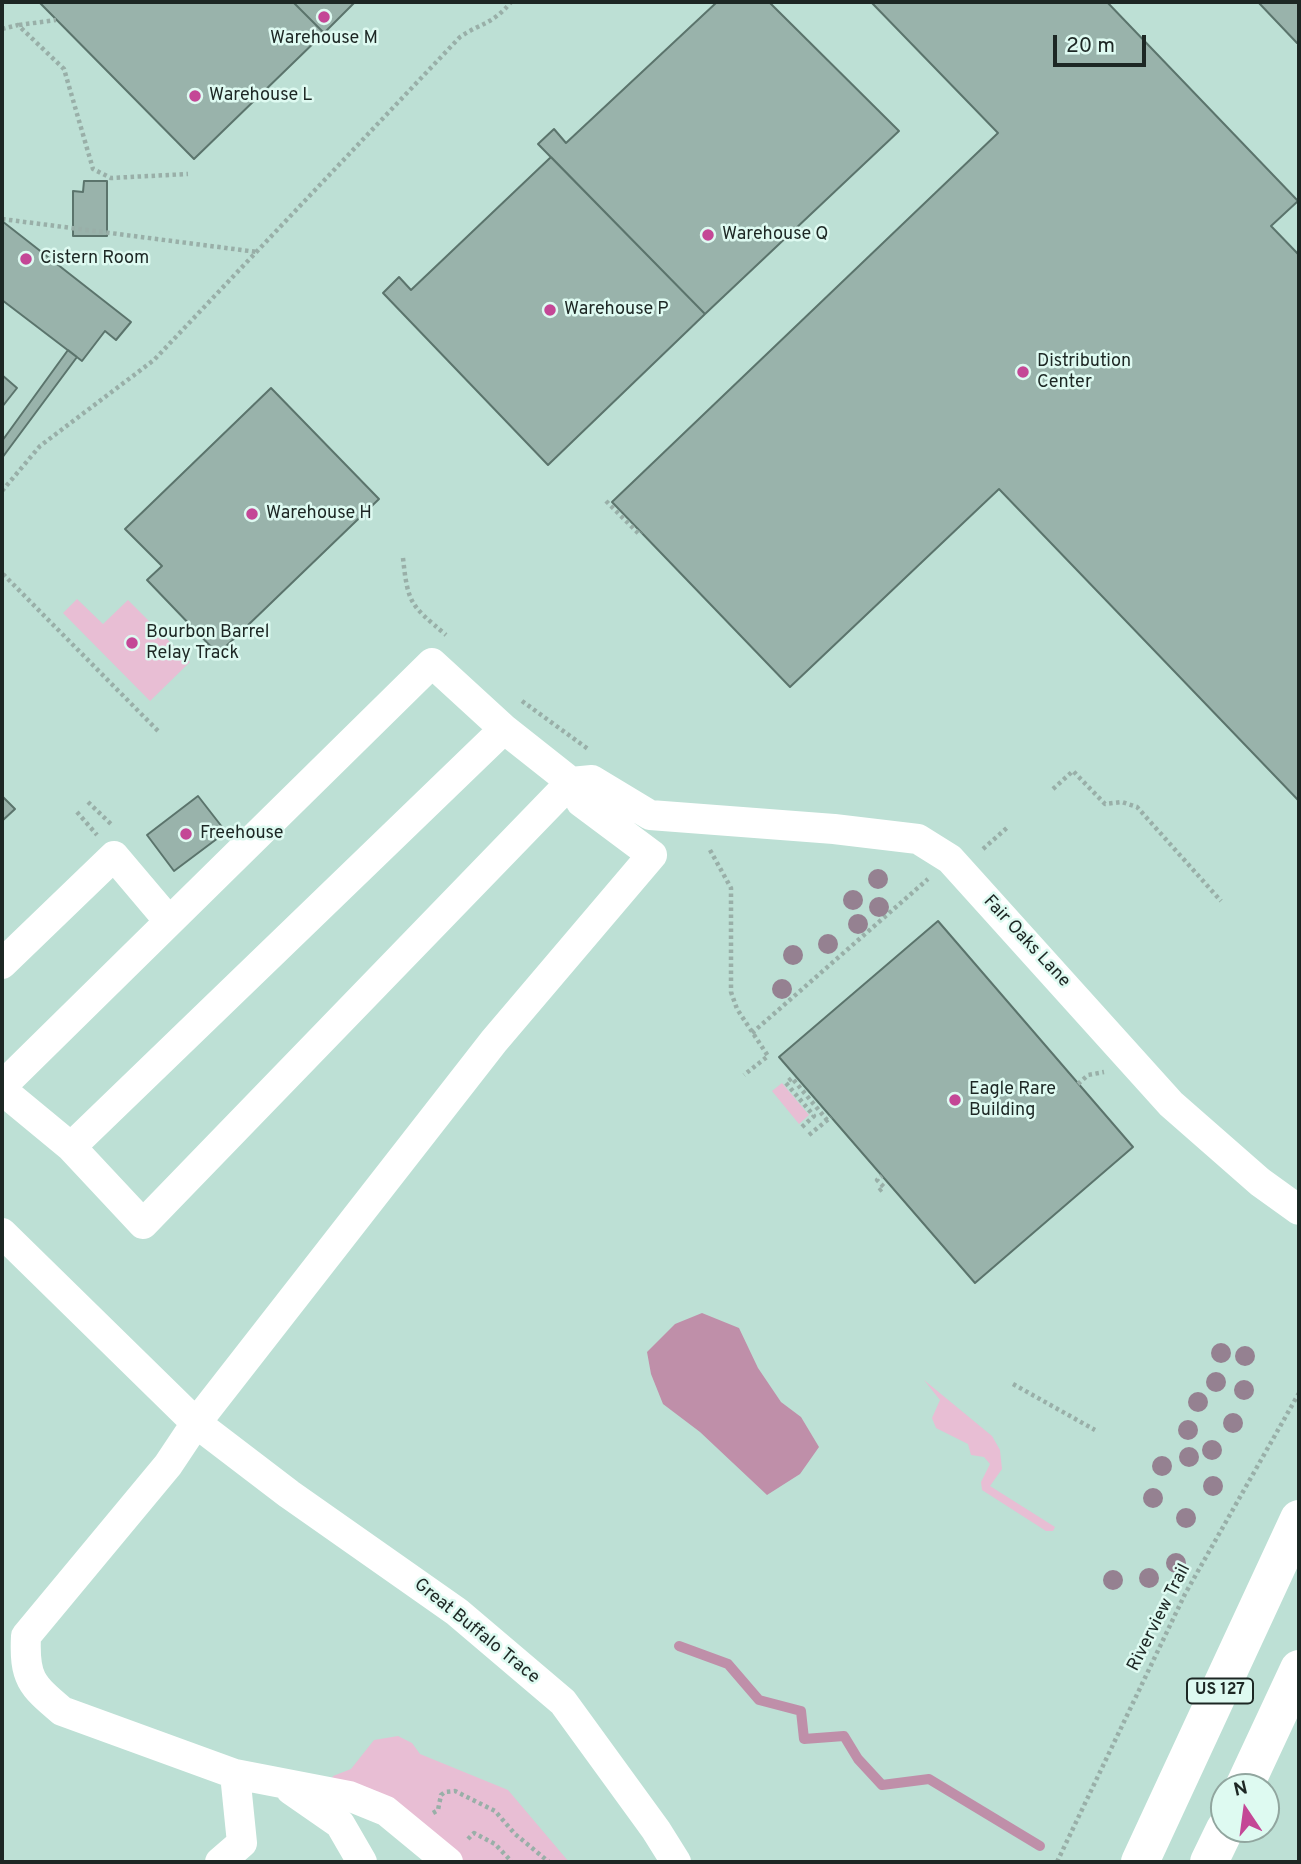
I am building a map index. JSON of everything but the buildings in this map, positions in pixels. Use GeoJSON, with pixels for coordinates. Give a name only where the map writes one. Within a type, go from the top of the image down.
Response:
{"type":"FeatureCollection","features":[{"type":"Feature","properties":{"kind":"highway","name":"US 127"},"geometry":{"type":"LineString","coordinates":[[1140,1862],[1299,1519]]}},
{"type":"Feature","properties":{"kind":"highway"},"geometry":{"type":"LineString","coordinates":[[1250,1773],[1299,1668]]}},
{"type":"Feature","properties":{"kind":"highway"},"geometry":{"type":"LineString","coordinates":[[1209,1862],[1218,1843]]}},
{"type":"Feature","properties":{"kind":"street"},"geometry":{"type":"LineString","coordinates":[[455,1850],[386,1811],[349,1796],[285,1786],[234,1774],[62,1711],[13,1671],[26,1636],[168,1465],[195,1423],[494,1041],[652,855],[580,802],[571,782],[504,729],[432,663],[2,1088],[71,1147],[143,1224],[571,782]]}},
{"type":"Feature","properties":{"kind":"street"},"geometry":{"type":"LineString","coordinates":[[71,1147],[504,729]]}},
{"type":"Feature","properties":{"kind":"street","name":"Fair Oaks Lane"},"geometry":{"type":"LineString","coordinates":[[571,782],[592,780],[650,815],[834,829],[918,839],[963,857],[1171,1104],[1260,1182],[1299,1210]]}},
{"type":"Feature","properties":{"kind":"street"},"geometry":{"type":"LineString","coordinates":[[2,964],[114,856],[169,921]]}},
{"type":"Feature","properties":{"kind":"street","name":"Great Buffalo Trace"},"geometry":{"type":"LineString","coordinates":[[2,1233],[195,1423],[289,1494],[457,1612],[563,1702],[656,1830],[676,1862]]}},
{"type":"Feature","properties":{"kind":"street"},"geometry":{"type":"LineString","coordinates":[[220,1862],[242,1843],[234,1774]]}},
{"type":"Feature","properties":{"kind":"street"},"geometry":{"type":"LineString","coordinates":[[285,1786],[340,1824],[362,1862]]}},
{"type":"Feature","properties":{"kind":"path"},"geometry":{"type":"LineString","coordinates":[[2,491],[40,446],[154,360],[460,37],[474,27],[489,25],[511,2]]}},
{"type":"Feature","properties":{"kind":"path"},"geometry":{"type":"LineString","coordinates":[[2,29],[56,20]]}},
{"type":"Feature","properties":{"kind":"path"},"geometry":{"type":"LineString","coordinates":[[18,25],[64,69],[93,169],[111,178],[188,174]]}},
{"type":"Feature","properties":{"kind":"path"},"geometry":{"type":"LineString","coordinates":[[2,219],[257,252]]}},
{"type":"Feature","properties":{"kind":"path"},"geometry":{"type":"LineString","coordinates":[[606,500],[639,534],[641,532]]}},
{"type":"Feature","properties":{"kind":"path"},"geometry":{"type":"LineString","coordinates":[[3,574],[160,733]]}},
{"type":"Feature","properties":{"kind":"path"},"geometry":{"type":"LineString","coordinates":[[1053,789],[1073,771],[1105,804],[1122,802],[1137,807],[1221,901]]}},
{"type":"Feature","properties":{"kind":"path"},"geometry":{"type":"LineString","coordinates":[[752,1033],[963,857],[1009,826]]}},
{"type":"Feature","properties":{"kind":"path"},"geometry":{"type":"LineString","coordinates":[[737,1009],[768,1056],[744,1075]]}},
{"type":"Feature","properties":{"kind":"path"},"geometry":{"type":"LineString","coordinates":[[802,1127],[814,1116],[786,1083],[792,1078],[829,1118],[809,1135]]}},
{"type":"Feature","properties":{"kind":"path"},"geometry":{"type":"LineString","coordinates":[[879,1191],[884,1187],[877,1180],[882,1176]]}},
{"type":"Feature","properties":{"kind":"path"},"geometry":{"type":"LineString","coordinates":[[1013,1384],[1095,1430]]}},
{"type":"Feature","properties":{"kind":"path","name":"Riverview Trail"},"geometry":{"type":"LineString","coordinates":[[1057,1862],[1185,1594],[1299,1393]]}},
{"type":"Feature","properties":{"kind":"path"},"geometry":{"type":"LineString","coordinates":[[428,1818],[438,1810],[441,1795],[455,1791],[503,1817],[515,1834],[549,1862]]}},
{"type":"Feature","properties":{"kind":"path"},"geometry":{"type":"LineString","coordinates":[[455,1850],[474,1833],[495,1844],[512,1862]]}},
{"type":"Feature","properties":{"kind":"shaded area"},"geometry":{"type":"Polygon","coordinates":[[[2,2],[1299,2],[1299,1862],[2,1862],[2,2]]]}},
{"type":"Feature","properties":{"kind":"shaded area","name":"Bourbon Barrel Relay Track"},"geometry":{"type":"Polygon","coordinates":[[[77,599],[103,624],[128,600],[190,662],[150,701],[63,613],[77,599]]]}},
{"type":"Feature","properties":{"kind":"shaded area"},"geometry":{"type":"Polygon","coordinates":[[[782,1083],[809,1115],[799,1124],[772,1091],[782,1083]]]}},
{"type":"Feature","properties":{"kind":"shaded area"},"geometry":{"type":"Polygon","coordinates":[[[702,1313],[739,1328],[758,1368],[781,1402],[801,1417],[819,1447],[800,1474],[767,1495],[700,1432],[663,1404],[651,1374],[647,1352],[675,1324],[702,1313]]]}},
{"type":"Feature","properties":{"kind":"shaded area"},"geometry":{"type":"Polygon","coordinates":[[[924,1380],[992,1436],[1000,1450],[1002,1469],[990,1486],[1055,1527],[1053,1531],[1046,1531],[982,1490],[981,1482],[990,1464],[984,1457],[971,1455],[968,1444],[936,1428],[932,1418],[940,1400],[924,1380]]]}},
{"type":"Feature","properties":{"kind":"shaded area"},"geometry":{"type":"Polygon","coordinates":[[[398,1736],[412,1743],[420,1754],[508,1790],[569,1862],[463,1862],[403,1814],[329,1784],[333,1776],[351,1769],[374,1740],[398,1736]]]}},
{"type":"Feature","properties":{"kind":"waterway"},"geometry":{"type":"LineString","coordinates":[[679,1646],[728,1664],[759,1700],[801,1711],[804,1739],[844,1736],[858,1759],[882,1785],[929,1779],[1040,1846]]}},
{"type":"Feature","properties":{"kind":"place","name":"Warehouse M"},"geometry":{"type":"Point","coordinates":[324,17]}},
{"type":"Feature","properties":{"kind":"place","name":"Warehouse L"},"geometry":{"type":"Point","coordinates":[195,96]}},
{"type":"Feature","properties":{"kind":"place","name":"Warehouse Q"},"geometry":{"type":"Point","coordinates":[708,235]}},
{"type":"Feature","properties":{"kind":"place","name":"Cistern Room"},"geometry":{"type":"Point","coordinates":[26,259]}},
{"type":"Feature","properties":{"kind":"place","name":"Warehouse P"},"geometry":{"type":"Point","coordinates":[550,310]}},
{"type":"Feature","properties":{"kind":"place","name":"Distribution Center"},"geometry":{"type":"Point","coordinates":[1023,372]}},
{"type":"Feature","properties":{"kind":"place","name":"Warehouse H"},"geometry":{"type":"Point","coordinates":[252,514]}},
{"type":"Feature","properties":{"kind":"place","name":"Bourbon Barrel Relay Track"},"geometry":{"type":"Point","coordinates":[132,643]}},
{"type":"Feature","properties":{"kind":"place","name":"Freehouse"},"geometry":{"type":"Point","coordinates":[186,834]}},
{"type":"Feature","properties":{"kind":"place","name":"Eagle Rare Building"},"geometry":{"type":"Point","coordinates":[955,1100]}}]}
